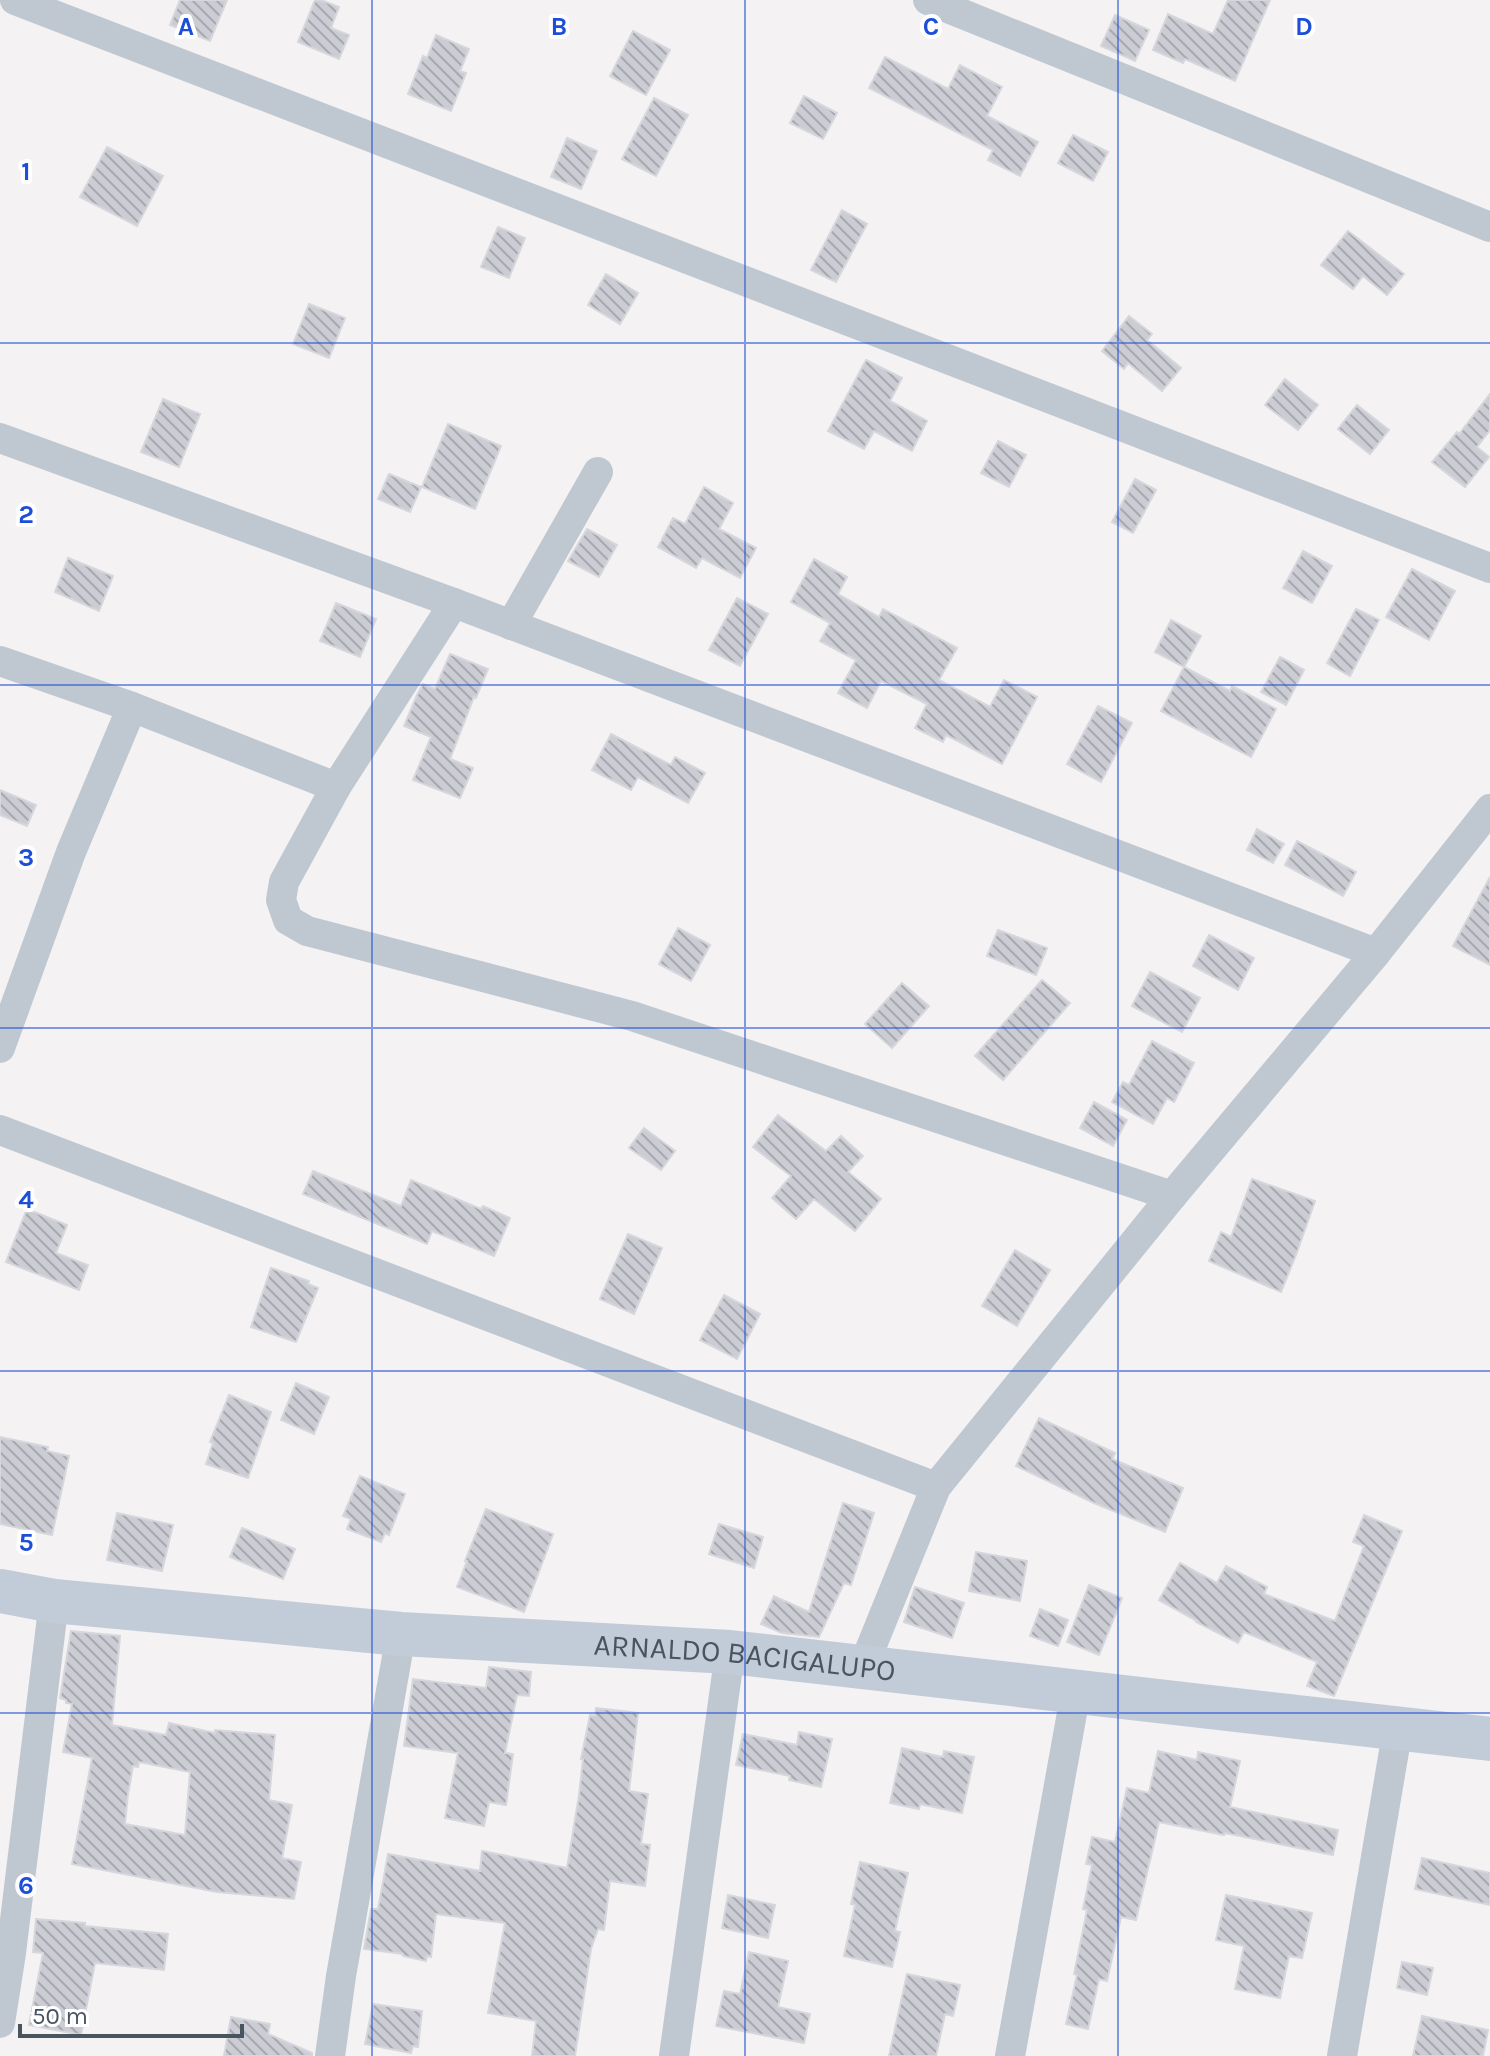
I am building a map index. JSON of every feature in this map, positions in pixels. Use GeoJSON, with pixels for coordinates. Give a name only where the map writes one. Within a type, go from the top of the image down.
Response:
{"type":"FeatureCollection","features":[{"type":"Feature","properties":{"kind":"street"},"geometry":{"type":"LineString","coordinates":[[15,0],[1490,568]]}},
{"type":"Feature","properties":{"kind":"street"},"geometry":{"type":"LineString","coordinates":[[928,0],[1490,227]]}},
{"type":"Feature","properties":{"kind":"street"},"geometry":{"type":"LineString","coordinates":[[0,438],[454,603],[1376,953]]}},
{"type":"Feature","properties":{"kind":"street"},"geometry":{"type":"LineString","coordinates":[[511,625],[598,472]]}},
{"type":"Feature","properties":{"kind":"street"},"geometry":{"type":"LineString","coordinates":[[454,603],[336,787],[284,882],[281,900],[288,920],[307,931],[632,1016],[1172,1196]]}},
{"type":"Feature","properties":{"kind":"street"},"geometry":{"type":"LineString","coordinates":[[0,661],[132,707],[336,787]]}},
{"type":"Feature","properties":{"kind":"street"},"geometry":{"type":"LineString","coordinates":[[0,1048],[71,852],[132,707]]}},
{"type":"Feature","properties":{"kind":"street"},"geometry":{"type":"LineString","coordinates":[[863,1667],[936,1487],[1172,1196],[1376,953],[1490,809]]}},
{"type":"Feature","properties":{"kind":"street"},"geometry":{"type":"LineString","coordinates":[[0,1130],[936,1487]]}},
{"type":"Feature","properties":{"kind":"street","name":"ARNALDO BACIGALUPO"},"geometry":{"type":"LineString","coordinates":[[0,1591],[54,1601],[401,1634],[730,1652],[1490,1739]]}},
{"type":"Feature","properties":{"kind":"street"},"geometry":{"type":"LineString","coordinates":[[0,2023],[54,1601]]}},
{"type":"Feature","properties":{"kind":"street"},"geometry":{"type":"LineString","coordinates":[[330,2056],[341,1976],[401,1634]]}},
{"type":"Feature","properties":{"kind":"street"},"geometry":{"type":"LineString","coordinates":[[674,2056],[730,1652]]}},
{"type":"Feature","properties":{"kind":"street"},"geometry":{"type":"LineString","coordinates":[[1010,2056],[1076,1691]]}},
{"type":"Feature","properties":{"kind":"street"},"geometry":{"type":"LineString","coordinates":[[1342,2056],[1398,1728]]}},
{"type":"Feature","properties":{"kind":"building"},"geometry":{"type":"Polygon","coordinates":[[[180,0],[227,0],[210,41],[170,25],[180,0]]]}},
{"type":"Feature","properties":{"kind":"building"},"geometry":{"type":"Polygon","coordinates":[[[315,0],[339,7],[331,28],[349,35],[339,59],[298,42],[315,0]]]}},
{"type":"Feature","properties":{"kind":"building"},"geometry":{"type":"Polygon","coordinates":[[[1228,0],[1270,0],[1235,81],[1185,59],[1183,63],[1153,50],[1168,14],[1213,34],[1228,0]]]}},
{"type":"Feature","properties":{"kind":"building"},"geometry":{"type":"Polygon","coordinates":[[[1115,15],[1149,30],[1135,61],[1101,46],[1115,15]]]}},
{"type":"Feature","properties":{"kind":"building"},"geometry":{"type":"Polygon","coordinates":[[[633,31],[670,50],[646,95],[610,76],[633,31]]]}},
{"type":"Feature","properties":{"kind":"building"},"geometry":{"type":"Polygon","coordinates":[[[436,35],[469,49],[460,71],[466,73],[451,111],[408,94],[423,56],[427,58],[436,35]]]}},
{"type":"Feature","properties":{"kind":"building"},"geometry":{"type":"Polygon","coordinates":[[[885,57],[948,89],[960,65],[1002,87],[987,116],[1038,142],[1020,176],[988,160],[993,150],[869,88],[885,57]]]}},
{"type":"Feature","properties":{"kind":"building"},"geometry":{"type":"Polygon","coordinates":[[[804,96],[837,113],[823,139],[790,123],[804,96]]]}},
{"type":"Feature","properties":{"kind":"building"},"geometry":{"type":"Polygon","coordinates":[[[654,98],[688,115],[656,176],[622,159],[654,98]]]}},
{"type":"Feature","properties":{"kind":"building"},"geometry":{"type":"Polygon","coordinates":[[[1073,135],[1108,152],[1093,181],[1058,163],[1073,135]]]}},
{"type":"Feature","properties":{"kind":"building"},"geometry":{"type":"Polygon","coordinates":[[[567,138],[597,151],[581,189],[551,177],[567,138]]]}},
{"type":"Feature","properties":{"kind":"building"},"geometry":{"type":"Polygon","coordinates":[[[107,147],[163,176],[137,226],[80,197],[107,147]]]}},
{"type":"Feature","properties":{"kind":"building"},"geometry":{"type":"Polygon","coordinates":[[[842,210],[867,224],[836,282],[811,270],[842,210]]]}},
{"type":"Feature","properties":{"kind":"building"},"geometry":{"type":"Polygon","coordinates":[[[498,227],[525,238],[509,278],[481,267],[498,227]]]}},
{"type":"Feature","properties":{"kind":"building"},"geometry":{"type":"Polygon","coordinates":[[[1348,231],[1404,274],[1387,295],[1363,276],[1353,289],[1321,265],[1348,231]]]}},
{"type":"Feature","properties":{"kind":"building"},"geometry":{"type":"Polygon","coordinates":[[[606,274],[638,293],[620,324],[588,305],[606,274]]]}},
{"type":"Feature","properties":{"kind":"building"},"geometry":{"type":"Polygon","coordinates":[[[309,304],[345,318],[329,358],[293,344],[309,304]]]}},
{"type":"Feature","properties":{"kind":"building"},"geometry":{"type":"Polygon","coordinates":[[[1129,316],[1152,334],[1147,340],[1181,368],[1162,391],[1128,363],[1124,369],[1102,351],[1129,316]]]}},
{"type":"Feature","properties":{"kind":"building"},"geometry":{"type":"Polygon","coordinates":[[[866,360],[902,378],[890,401],[927,421],[912,451],[874,431],[864,449],[828,431],[866,360]]]}},
{"type":"Feature","properties":{"kind":"building"},"geometry":{"type":"Polygon","coordinates":[[[1285,379],[1318,405],[1298,430],[1265,405],[1285,379]]]}},
{"type":"Feature","properties":{"kind":"building"},"geometry":{"type":"Polygon","coordinates":[[[1490,394],[1490,430],[1477,447],[1489,457],[1465,487],[1432,462],[1490,394]]]}},
{"type":"Feature","properties":{"kind":"building"},"geometry":{"type":"Polygon","coordinates":[[[163,399],[200,414],[179,467],[141,452],[163,399]]]}},
{"type":"Feature","properties":{"kind":"building"},"geometry":{"type":"Polygon","coordinates":[[[1357,405],[1389,430],[1370,454],[1338,429],[1357,405]]]}},
{"type":"Feature","properties":{"kind":"building"},"geometry":{"type":"Polygon","coordinates":[[[448,424],[501,446],[475,509],[422,487],[448,424]]]}},
{"type":"Feature","properties":{"kind":"building"},"geometry":{"type":"Polygon","coordinates":[[[998,441],[1026,455],[1009,487],[981,473],[998,441]]]}},
{"type":"Feature","properties":{"kind":"building"},"geometry":{"type":"Polygon","coordinates":[[[389,474],[421,487],[410,512],[378,499],[389,474]]]}},
{"type":"Feature","properties":{"kind":"building"},"geometry":{"type":"Polygon","coordinates":[[[1135,479],[1156,490],[1133,533],[1112,522],[1135,479]]]}},
{"type":"Feature","properties":{"kind":"building"},"geometry":{"type":"Polygon","coordinates":[[[704,487],[733,503],[719,529],[756,548],[740,578],[702,558],[696,568],[658,547],[673,518],[685,524],[704,487]]]}},
{"type":"Feature","properties":{"kind":"building"},"geometry":{"type":"Polygon","coordinates":[[[587,529],[617,545],[599,577],[568,561],[587,529]]]}},
{"type":"Feature","properties":{"kind":"building"},"geometry":{"type":"Polygon","coordinates":[[[1303,551],[1332,566],[1312,603],[1283,588],[1303,551]]]}},
{"type":"Feature","properties":{"kind":"building"},"geometry":{"type":"Polygon","coordinates":[[[68,558],[113,576],[99,611],[55,592],[68,558]]]}},
{"type":"Feature","properties":{"kind":"building"},"geometry":{"type":"Polygon","coordinates":[[[814,559],[847,577],[838,594],[879,617],[883,609],[957,648],[939,680],[990,707],[1004,680],[1037,697],[1002,764],[946,735],[943,742],[915,728],[927,704],[881,681],[867,708],[838,693],[856,660],[820,641],[830,623],[791,602],[814,559]]]}},
{"type":"Feature","properties":{"kind":"building"},"geometry":{"type":"Polygon","coordinates":[[[1412,569],[1455,591],[1429,640],[1386,617],[1412,569]]]}},
{"type":"Feature","properties":{"kind":"building"},"geometry":{"type":"Polygon","coordinates":[[[737,598],[768,614],[740,666],[709,650],[737,598]]]}},
{"type":"Feature","properties":{"kind":"building"},"geometry":{"type":"Polygon","coordinates":[[[336,603],[376,619],[360,657],[320,641],[336,603]]]}},
{"type":"Feature","properties":{"kind":"building"},"geometry":{"type":"Polygon","coordinates":[[[1356,609],[1379,620],[1350,676],[1327,663],[1356,609]]]}},
{"type":"Feature","properties":{"kind":"building"},"geometry":{"type":"Polygon","coordinates":[[[1171,620],[1201,636],[1184,667],[1155,652],[1171,620]]]}},
{"type":"Feature","properties":{"kind":"building"},"geometry":{"type":"Polygon","coordinates":[[[450,654],[488,669],[450,759],[473,768],[460,798],[413,780],[431,737],[404,726],[423,684],[435,689],[450,654]]]}},
{"type":"Feature","properties":{"kind":"building"},"geometry":{"type":"Polygon","coordinates":[[[1280,657],[1304,670],[1286,705],[1261,692],[1280,657]]]}},
{"type":"Feature","properties":{"kind":"building"},"geometry":{"type":"Polygon","coordinates":[[[1184,667],[1230,691],[1232,686],[1276,709],[1251,757],[1161,711],[1184,667]]]}},
{"type":"Feature","properties":{"kind":"building"},"geometry":{"type":"Polygon","coordinates":[[[1098,706],[1132,723],[1101,782],[1067,764],[1098,706]]]}},
{"type":"Feature","properties":{"kind":"building"},"geometry":{"type":"Polygon","coordinates":[[[611,734],[671,765],[675,757],[705,773],[688,803],[638,777],[631,790],[592,770],[611,734]]]}},
{"type":"Feature","properties":{"kind":"building"},"geometry":{"type":"Polygon","coordinates":[[[0,790],[36,805],[27,826],[0,815],[0,790]]]}},
{"type":"Feature","properties":{"kind":"building"},"geometry":{"type":"Polygon","coordinates":[[[1257,829],[1284,844],[1273,863],[1247,850],[1257,829]]]}},
{"type":"Feature","properties":{"kind":"building"},"geometry":{"type":"Polygon","coordinates":[[[1297,841],[1356,872],[1343,896],[1285,865],[1297,841]]]}},
{"type":"Feature","properties":{"kind":"building"},"geometry":{"type":"Polygon","coordinates":[[[1490,877],[1490,965],[1453,946],[1490,877]]]}},
{"type":"Feature","properties":{"kind":"building"},"geometry":{"type":"Polygon","coordinates":[[[678,928],[710,945],[691,981],[659,964],[678,928]]]}},
{"type":"Feature","properties":{"kind":"building"},"geometry":{"type":"Polygon","coordinates":[[[998,930],[1047,948],[1036,975],[987,956],[998,930]]]}},
{"type":"Feature","properties":{"kind":"building"},"geometry":{"type":"Polygon","coordinates":[[[1209,935],[1254,958],[1238,990],[1193,966],[1209,935]]]}},
{"type":"Feature","properties":{"kind":"building"},"geometry":{"type":"Polygon","coordinates":[[[1150,972],[1200,998],[1182,1032],[1132,1006],[1150,972]]]}},
{"type":"Feature","properties":{"kind":"building"},"geometry":{"type":"Polygon","coordinates":[[[1042,980],[1070,1003],[1003,1080],[975,1056],[1042,980]]]}},
{"type":"Feature","properties":{"kind":"building"},"geometry":{"type":"Polygon","coordinates":[[[902,983],[929,1006],[892,1048],[865,1024],[902,983]]]}},
{"type":"Feature","properties":{"kind":"building"},"geometry":{"type":"Polygon","coordinates":[[[1152,1041],[1194,1063],[1174,1102],[1167,1098],[1153,1124],[1112,1102],[1123,1082],[1129,1085],[1152,1041]]]}},
{"type":"Feature","properties":{"kind":"building"},"geometry":{"type":"Polygon","coordinates":[[[1094,1102],[1127,1120],[1113,1146],[1080,1128],[1094,1102]]]}},
{"type":"Feature","properties":{"kind":"building"},"geometry":{"type":"Polygon","coordinates":[[[778,1115],[826,1151],[841,1136],[863,1156],[848,1172],[881,1199],[855,1231],[814,1199],[796,1219],[772,1198],[791,1176],[753,1147],[778,1115]]]}},
{"type":"Feature","properties":{"kind":"building"},"geometry":{"type":"Polygon","coordinates":[[[644,1128],[675,1151],[661,1170],[629,1148],[644,1128]]]}},
{"type":"Feature","properties":{"kind":"building"},"geometry":{"type":"Polygon","coordinates":[[[313,1171],[401,1206],[411,1180],[510,1218],[494,1256],[432,1231],[427,1244],[303,1194],[313,1171]]]}},
{"type":"Feature","properties":{"kind":"building"},"geometry":{"type":"Polygon","coordinates":[[[1252,1179],[1315,1201],[1281,1292],[1209,1261],[1221,1232],[1231,1237],[1252,1179]]]}},
{"type":"Feature","properties":{"kind":"building"},"geometry":{"type":"Polygon","coordinates":[[[27,1209],[67,1225],[56,1253],[88,1265],[79,1290],[6,1262],[27,1209]]]}},
{"type":"Feature","properties":{"kind":"building"},"geometry":{"type":"Polygon","coordinates":[[[628,1234],[662,1248],[634,1314],[600,1299],[628,1234]]]}},
{"type":"Feature","properties":{"kind":"building"},"geometry":{"type":"Polygon","coordinates":[[[1015,1250],[1050,1270],[1017,1326],[982,1306],[1015,1250]]]}},
{"type":"Feature","properties":{"kind":"building"},"geometry":{"type":"Polygon","coordinates":[[[271,1268],[309,1281],[308,1284],[318,1288],[296,1342],[251,1327],[271,1268]]]}},
{"type":"Feature","properties":{"kind":"building"},"geometry":{"type":"Polygon","coordinates":[[[724,1295],[760,1314],[737,1359],[700,1340],[724,1295]]]}},
{"type":"Feature","properties":{"kind":"building"},"geometry":{"type":"Polygon","coordinates":[[[296,1383],[329,1397],[314,1434],[281,1420],[296,1383]]]}},
{"type":"Feature","properties":{"kind":"building"},"geometry":{"type":"Polygon","coordinates":[[[229,1395],[271,1412],[248,1478],[206,1464],[213,1443],[210,1442],[229,1395]]]}},
{"type":"Feature","properties":{"kind":"building"},"geometry":{"type":"Polygon","coordinates":[[[1039,1418],[1115,1453],[1112,1459],[1183,1488],[1165,1532],[1016,1466],[1039,1418]]]}},
{"type":"Feature","properties":{"kind":"building"},"geometry":{"type":"Polygon","coordinates":[[[0,1437],[48,1447],[47,1451],[69,1456],[52,1535],[0,1524],[0,1437]]]}},
{"type":"Feature","properties":{"kind":"building"},"geometry":{"type":"Polygon","coordinates":[[[360,1476],[405,1494],[389,1535],[385,1533],[381,1542],[347,1529],[351,1519],[343,1516],[360,1476]]]}},
{"type":"Feature","properties":{"kind":"building"},"geometry":{"type":"Polygon","coordinates":[[[843,1503],[874,1513],[851,1585],[844,1583],[819,1637],[782,1633],[761,1624],[774,1596],[809,1612],[843,1503]]]}},
{"type":"Feature","properties":{"kind":"building"},"geometry":{"type":"Polygon","coordinates":[[[486,1509],[553,1534],[524,1612],[457,1587],[486,1509]]]}},
{"type":"Feature","properties":{"kind":"building"},"geometry":{"type":"Polygon","coordinates":[[[117,1513],[173,1525],[162,1571],[107,1560],[117,1513]]]}},
{"type":"Feature","properties":{"kind":"building"},"geometry":{"type":"Polygon","coordinates":[[[1364,1515],[1402,1531],[1334,1696],[1307,1686],[1317,1662],[1244,1632],[1238,1643],[1159,1600],[1180,1563],[1217,1583],[1226,1566],[1267,1587],[1264,1594],[1335,1621],[1364,1546],[1353,1542],[1364,1515]]]}},
{"type":"Feature","properties":{"kind":"building"},"geometry":{"type":"Polygon","coordinates":[[[719,1524],[763,1537],[754,1568],[709,1554],[719,1524]]]}},
{"type":"Feature","properties":{"kind":"building"},"geometry":{"type":"Polygon","coordinates":[[[242,1528],[295,1549],[283,1579],[230,1557],[242,1528]]]}},
{"type":"Feature","properties":{"kind":"building"},"geometry":{"type":"Polygon","coordinates":[[[976,1552],[1027,1561],[1020,1601],[969,1591],[976,1552]]]}},
{"type":"Feature","properties":{"kind":"building"},"geometry":{"type":"Polygon","coordinates":[[[1089,1585],[1122,1598],[1099,1655],[1067,1642],[1089,1585]]]}},
{"type":"Feature","properties":{"kind":"building"},"geometry":{"type":"Polygon","coordinates":[[[915,1587],[964,1603],[952,1638],[904,1622],[915,1587]]]}},
{"type":"Feature","properties":{"kind":"building"},"geometry":{"type":"Polygon","coordinates":[[[1040,1609],[1068,1620],[1058,1646],[1030,1636],[1040,1609]]]}},
{"type":"Feature","properties":{"kind":"building"},"geometry":{"type":"Polygon","coordinates":[[[71,1631],[120,1636],[112,1725],[166,1735],[169,1723],[215,1733],[215,1730],[275,1735],[269,1800],[292,1805],[282,1858],[301,1862],[294,1899],[217,1892],[72,1864],[92,1758],[63,1752],[72,1704],[60,1698],[71,1631]],[[139,1762],[138,1767],[133,1766],[125,1824],[185,1835],[190,1772],[139,1762]]]}},
{"type":"Feature","properties":{"kind":"building"},"geometry":{"type":"Polygon","coordinates":[[[489,1667],[531,1672],[529,1696],[517,1695],[505,1753],[513,1754],[506,1805],[489,1802],[484,1826],[445,1818],[458,1753],[404,1746],[413,1679],[486,1688],[489,1667]]]}},
{"type":"Feature","properties":{"kind":"building"},"geometry":{"type":"Polygon","coordinates":[[[596,1708],[638,1713],[629,1791],[648,1794],[641,1844],[650,1845],[645,1886],[610,1881],[604,1930],[598,1929],[591,1949],[575,2056],[532,2056],[536,2021],[488,2013],[505,1923],[436,1914],[431,1957],[427,1956],[426,1961],[403,1954],[364,1949],[371,1909],[378,1909],[388,1854],[480,1871],[482,1851],[567,1868],[579,1795],[581,1759],[590,1715],[595,1716],[596,1708]]]}},
{"type":"Feature","properties":{"kind":"building"},"geometry":{"type":"Polygon","coordinates":[[[799,1732],[832,1739],[821,1787],[789,1780],[790,1776],[736,1765],[743,1734],[797,1745],[799,1732]]]}},
{"type":"Feature","properties":{"kind":"building"},"geometry":{"type":"Polygon","coordinates":[[[902,1748],[943,1757],[944,1751],[974,1757],[962,1813],[920,1804],[919,1809],[890,1803],[902,1748]]]}},
{"type":"Feature","properties":{"kind":"building"},"geometry":{"type":"Polygon","coordinates":[[[1158,1751],[1197,1760],[1198,1752],[1240,1761],[1230,1807],[1338,1830],[1333,1855],[1159,1822],[1136,1920],[1121,1917],[1107,1981],[1099,1979],[1088,2029],[1066,2024],[1087,1910],[1083,1909],[1092,1865],[1086,1864],[1092,1837],[1115,1842],[1127,1788],[1149,1793],[1158,1751]]]}},
{"type":"Feature","properties":{"kind":"building"},"geometry":{"type":"Polygon","coordinates":[[[1422,1858],[1490,1873],[1490,1905],[1415,1889],[1422,1858]]]}},
{"type":"Feature","properties":{"kind":"building"},"geometry":{"type":"Polygon","coordinates":[[[860,1862],[908,1873],[895,1931],[900,1932],[892,1967],[844,1956],[860,1862]]]}},
{"type":"Feature","properties":{"kind":"building"},"geometry":{"type":"Polygon","coordinates":[[[728,1895],[775,1905],[768,1938],[722,1928],[728,1895]]]}},
{"type":"Feature","properties":{"kind":"building"},"geometry":{"type":"Polygon","coordinates":[[[1226,1895],[1312,1913],[1302,1958],[1289,1956],[1280,1998],[1235,1989],[1244,1946],[1216,1940],[1226,1895]]]}},
{"type":"Feature","properties":{"kind":"building"},"geometry":{"type":"Polygon","coordinates":[[[36,1919],[168,1934],[164,1970],[95,1963],[81,2035],[29,2025],[43,1953],[33,1952],[36,1919]]]}},
{"type":"Feature","properties":{"kind":"building"},"geometry":{"type":"Polygon","coordinates":[[[749,1952],[788,1961],[778,2007],[810,2014],[804,2043],[716,2026],[724,1991],[740,1994],[749,1952]]]}},
{"type":"Feature","properties":{"kind":"building"},"geometry":{"type":"Polygon","coordinates":[[[1402,1962],[1433,1968],[1427,1995],[1397,1988],[1402,1962]]]}},
{"type":"Feature","properties":{"kind":"building"},"geometry":{"type":"Polygon","coordinates":[[[907,1974],[960,1985],[953,2016],[945,2014],[936,2056],[889,2056],[907,1974]]]}},
{"type":"Feature","properties":{"kind":"building"},"geometry":{"type":"Polygon","coordinates":[[[373,2004],[422,2011],[418,2047],[413,2046],[411,2053],[365,2044],[373,2004]]]}},
{"type":"Feature","properties":{"kind":"building"},"geometry":{"type":"Polygon","coordinates":[[[1422,2016],[1488,2030],[1483,2056],[1413,2056],[1422,2016]]]}},
{"type":"Feature","properties":{"kind":"building"},"geometry":{"type":"Polygon","coordinates":[[[231,2017],[270,2024],[268,2034],[312,2053],[312,2056],[224,2056],[231,2017]]]}}]}
